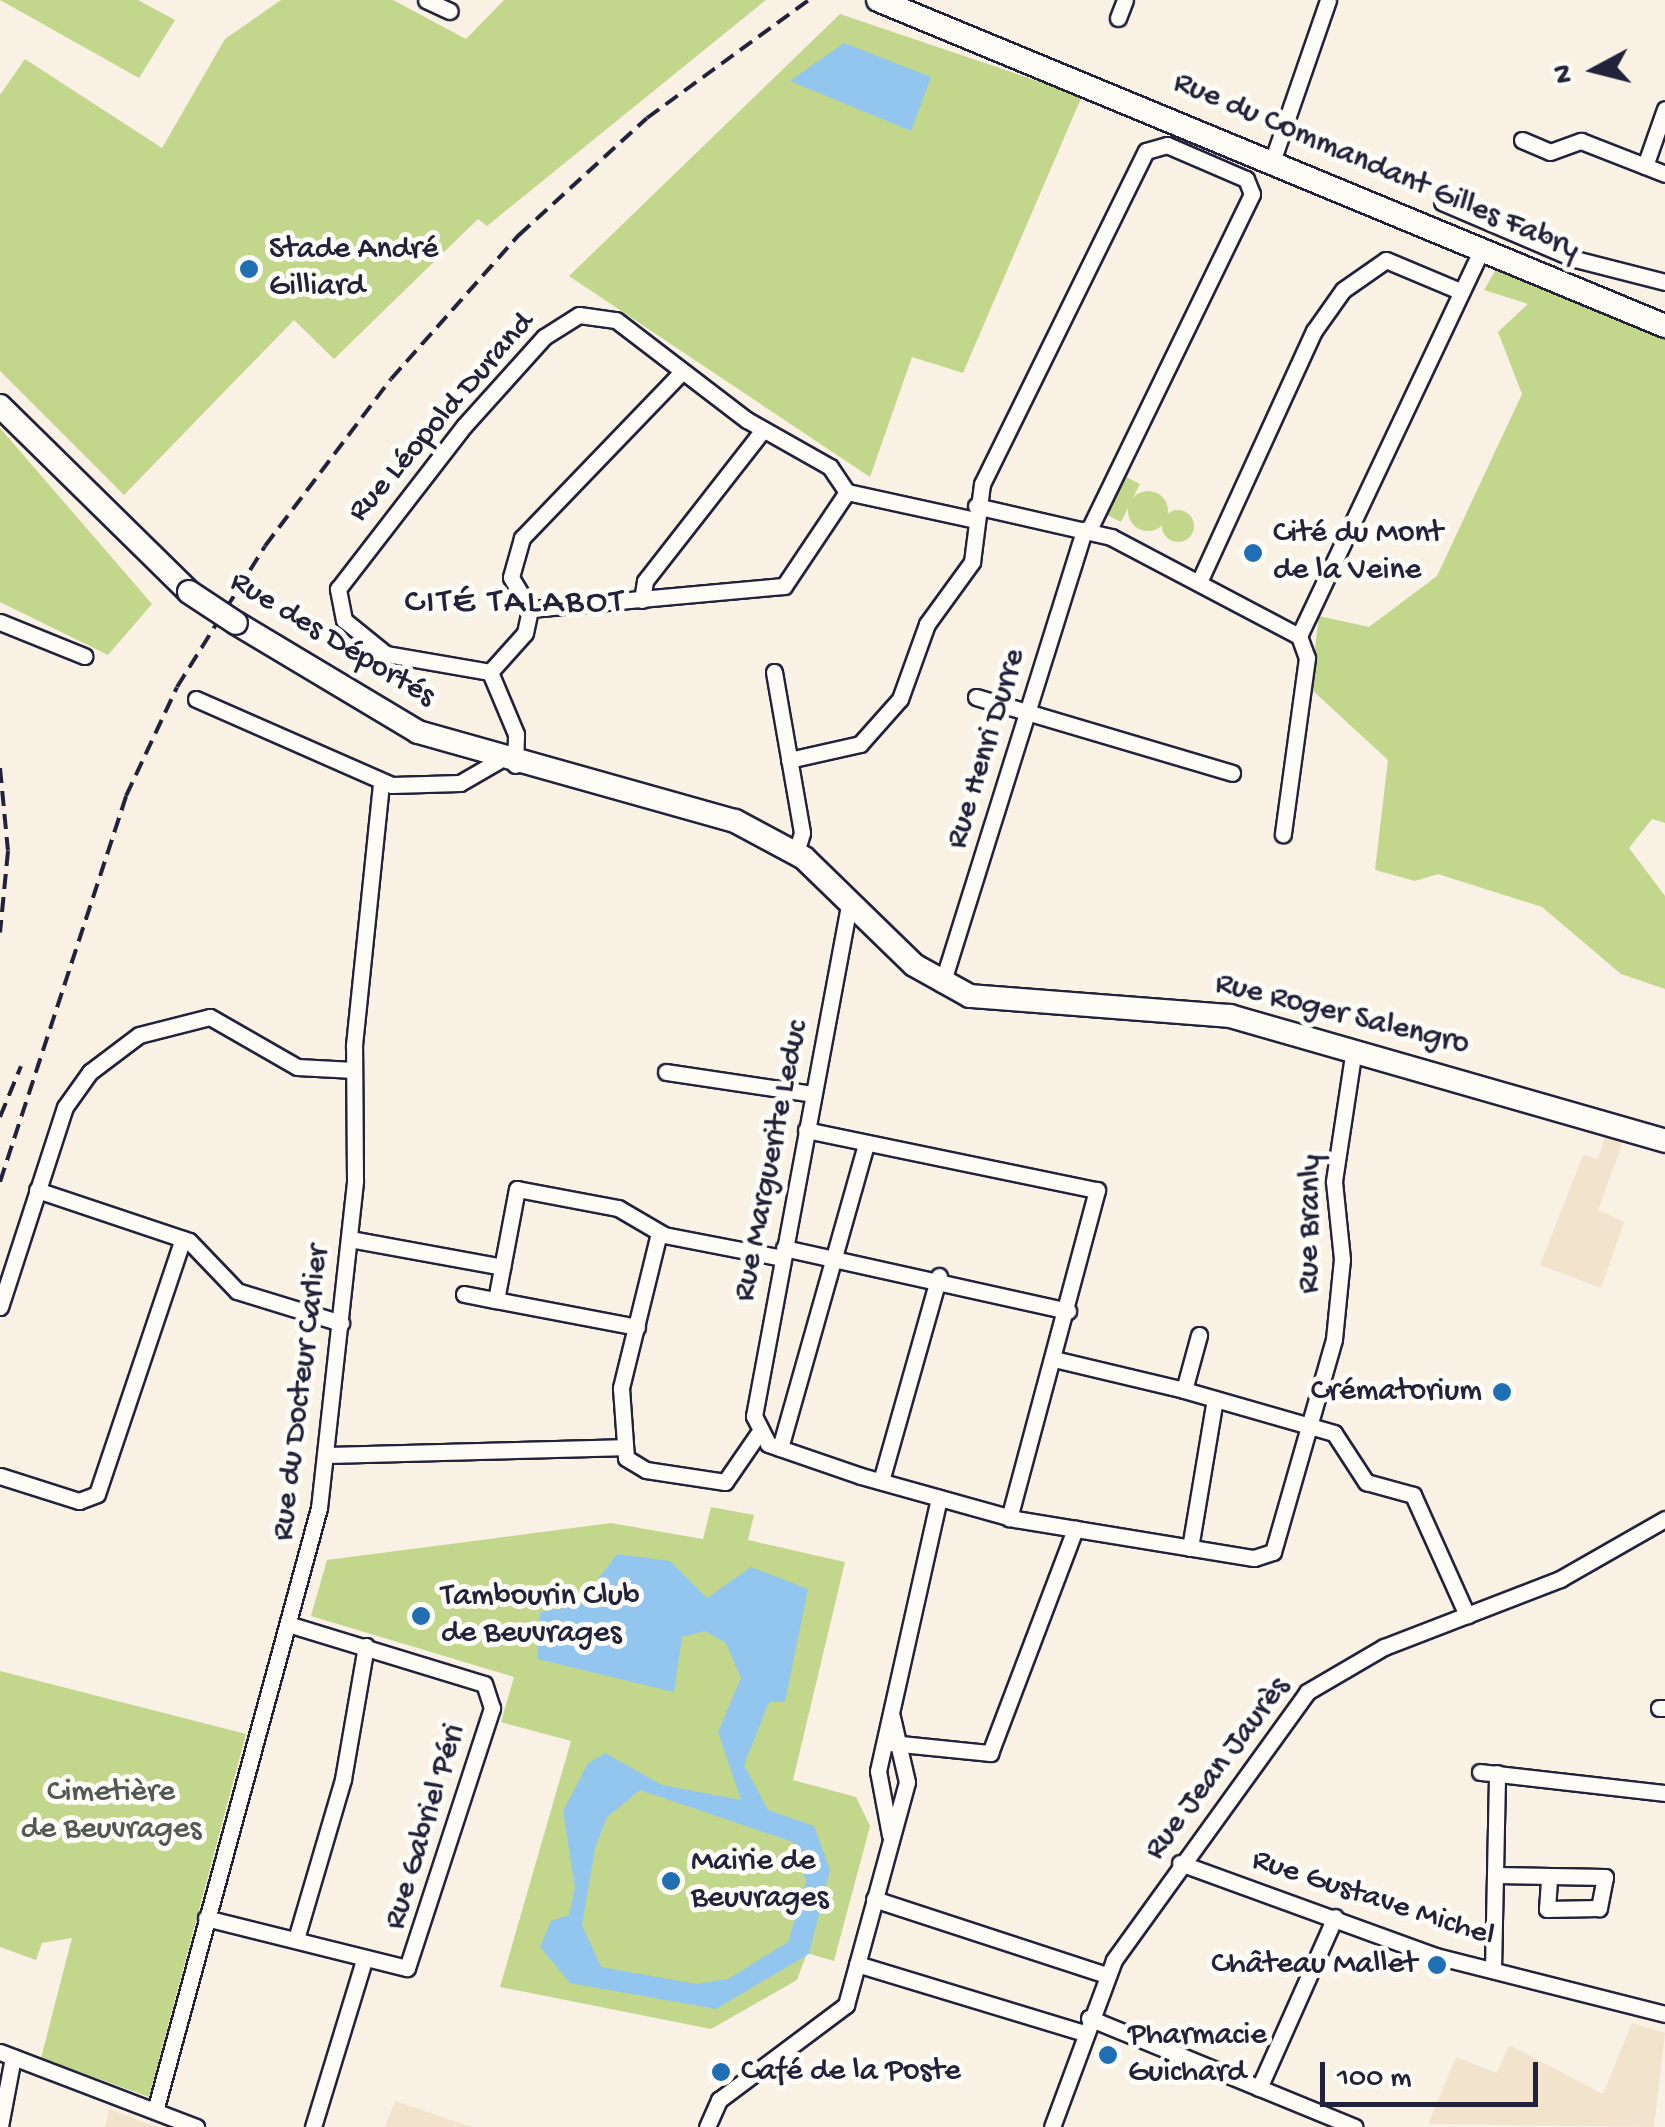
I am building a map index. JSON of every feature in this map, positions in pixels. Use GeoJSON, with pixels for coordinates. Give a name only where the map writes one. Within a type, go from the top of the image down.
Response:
{"type":"FeatureCollection","features":[{"type":"Feature","properties":{"kind":"street"},"geometry":{"type":"LineString","coordinates":[[426,0],[450,11]]}},
{"type":"Feature","properties":{"kind":"street"},"geometry":{"type":"LineString","coordinates":[[1118,18],[1125,0]]}},
{"type":"Feature","properties":{"kind":"street"},"geometry":{"type":"LineString","coordinates":[[1273,158],[1328,0]]}},
{"type":"Feature","properties":{"kind":"street","name":"Rue du Commandant Gilles Fabry"},"geometry":{"type":"LineString","coordinates":[[893,2],[1273,158],[1665,326]]}},
{"type":"Feature","properties":{"kind":"street"},"geometry":{"type":"LineString","coordinates":[[1646,166],[1665,109]]}},
{"type":"Feature","properties":{"kind":"street"},"geometry":{"type":"LineString","coordinates":[[1522,140],[1550,152],[1581,141],[1665,174]]}},
{"type":"Feature","properties":{"kind":"street","name":"Rue Henri Durre"},"geometry":{"type":"LineString","coordinates":[[942,984],[1087,530],[1249,204],[1249,182],[1172,146],[1146,150],[976,513]]}},
{"type":"Feature","properties":{"kind":"street"},"geometry":{"type":"LineString","coordinates":[[1442,202],[1575,258],[1665,282]]}},
{"type":"Feature","properties":{"kind":"street"},"geometry":{"type":"LineString","coordinates":[[1299,636],[1482,248]]}},
{"type":"Feature","properties":{"kind":"street"},"geometry":{"type":"LineString","coordinates":[[1199,582],[1322,318],[1357,276],[1395,261],[1462,292]]}},
{"type":"Feature","properties":{"kind":"street","name":"Rue Léopold Durand"},"geometry":{"type":"LineString","coordinates":[[490,672],[386,654],[340,614],[340,583],[556,326],[609,316],[763,430],[830,467],[847,492]]}},
{"type":"Feature","properties":{"kind":"street"},"geometry":{"type":"LineString","coordinates":[[196,699],[381,783],[460,782],[507,763],[516,734],[490,672],[529,627],[530,608],[511,578],[522,538],[681,373]]}},
{"type":"Feature","properties":{"kind":"street","name":"Rue des Déportés"},"geometry":{"type":"LineString","coordinates":[[0,406],[188,592],[370,709],[507,763],[696,805],[796,853],[850,900]]}},
{"type":"Feature","properties":{"kind":"street"},"geometry":{"type":"LineString","coordinates":[[642,600],[645,581],[763,430]]}},
{"type":"Feature","properties":{"kind":"street"},"geometry":{"type":"LineString","coordinates":[[530,608],[788,584],[847,492],[1087,530],[1199,582],[1299,636],[1307,658],[1283,834]]}},
{"type":"Feature","properties":{"kind":"street"},"geometry":{"type":"LineString","coordinates":[[790,760],[855,746],[882,724],[927,624],[969,569],[976,513]]}},
{"type":"Feature","properties":{"kind":"street"},"geometry":{"type":"LineString","coordinates":[[0,622],[84,656]]}},
{"type":"Feature","properties":{"kind":"street"},"geometry":{"type":"LineString","coordinates":[[774,672],[802,833],[796,853]]}},
{"type":"Feature","properties":{"kind":"street"},"geometry":{"type":"LineString","coordinates":[[976,697],[1232,773]]}},
{"type":"Feature","properties":{"kind":"street","name":"Rue du Docteur Carlier"},"geometry":{"type":"LineString","coordinates":[[155,2111],[288,1624],[326,1456],[350,1239],[354,1070],[381,783]]}},
{"type":"Feature","properties":{"kind":"street","name":"Rue Roger Salengro"},"geometry":{"type":"LineString","coordinates":[[850,900],[942,984],[1020,1005],[1219,1014],[1354,1048],[1665,1141]]}},
{"type":"Feature","properties":{"kind":"street","name":"Rue Marguerite Leduc"},"geometry":{"type":"LineString","coordinates":[[758,1434],[754,1409],[850,900]]}},
{"type":"Feature","properties":{"kind":"street"},"geometry":{"type":"LineString","coordinates":[[0,1307],[37,1190],[79,1085],[164,1022],[218,1019],[297,1067],[354,1070]]}},
{"type":"Feature","properties":{"kind":"street","name":"Rue Branly"},"geometry":{"type":"LineString","coordinates":[[1190,1548],[1254,1558],[1276,1548],[1339,1300],[1334,1182],[1354,1048]]}},
{"type":"Feature","properties":{"kind":"street"},"geometry":{"type":"LineString","coordinates":[[666,1072],[813,1094]]}},
{"type":"Feature","properties":{"kind":"street"},"geometry":{"type":"LineString","coordinates":[[806,1130],[866,1145],[1090,1185],[1098,1200],[1009,1518]]}},
{"type":"Feature","properties":{"kind":"street"},"geometry":{"type":"LineString","coordinates":[[780,1448],[866,1145]]}},
{"type":"Feature","properties":{"kind":"street"},"geometry":{"type":"LineString","coordinates":[[496,1300],[517,1189],[640,1220],[659,1233],[939,1276],[1068,1311]]}},
{"type":"Feature","properties":{"kind":"street"},"geometry":{"type":"LineString","coordinates":[[37,1190],[182,1239],[236,1291],[341,1323]]}},
{"type":"Feature","properties":{"kind":"street"},"geometry":{"type":"LineString","coordinates":[[659,1233],[620,1388],[622,1447],[640,1468],[726,1482],[758,1434],[780,1448],[1009,1518],[1190,1548],[1215,1400]]}},
{"type":"Feature","properties":{"kind":"street"},"geometry":{"type":"LineString","coordinates":[[0,1476],[79,1501],[97,1494],[182,1239]]}},
{"type":"Feature","properties":{"kind":"street"},"geometry":{"type":"LineString","coordinates":[[350,1239],[502,1267]]}},
{"type":"Feature","properties":{"kind":"street"},"geometry":{"type":"LineString","coordinates":[[881,1481],[939,1276]]}},
{"type":"Feature","properties":{"kind":"street"},"geometry":{"type":"LineString","coordinates":[[464,1294],[637,1327]]}},
{"type":"Feature","properties":{"kind":"street"},"geometry":{"type":"LineString","coordinates":[[1184,1390],[1199,1334]]}},
{"type":"Feature","properties":{"kind":"street"},"geometry":{"type":"LineString","coordinates":[[1054,1358],[1184,1390],[1310,1426],[1342,1440],[1366,1482],[1421,1502],[1467,1615]]}},
{"type":"Feature","properties":{"kind":"street"},"geometry":{"type":"LineString","coordinates":[[326,1456],[622,1447]]}},
{"type":"Feature","properties":{"kind":"street"},"geometry":{"type":"LineString","coordinates":[[889,1842],[878,1782],[891,1744],[892,1718],[939,1498]]}},
{"type":"Feature","properties":{"kind":"street","name":"Rue Jean Jaurès"},"geometry":{"type":"LineString","coordinates":[[1052,2127],[1106,1975],[1180,1863],[1313,1686],[1467,1615],[1560,1579],[1665,1519]]}},
{"type":"Feature","properties":{"kind":"street"},"geometry":{"type":"LineString","coordinates":[[891,1744],[990,1753],[1075,1529]]}},
{"type":"Feature","properties":{"kind":"street","name":"Rue Gabriel Péri"},"geometry":{"type":"LineString","coordinates":[[288,1624],[484,1684],[492,1704],[412,1961],[400,1970],[364,1960]]}},
{"type":"Feature","properties":{"kind":"street"},"geometry":{"type":"LineString","coordinates":[[296,1939],[342,1779],[366,1646]]}},
{"type":"Feature","properties":{"kind":"street"},"geometry":{"type":"LineString","coordinates":[[707,2127],[712,2108],[838,2014],[857,1964],[908,1777],[891,1744]]}},
{"type":"Feature","properties":{"kind":"street"},"geometry":{"type":"LineString","coordinates":[[1493,1969],[1498,1875],[1489,1773],[1576,1777],[1665,1793]]}},
{"type":"Feature","properties":{"kind":"street","name":"Rue Gustave Michel"},"geometry":{"type":"LineString","coordinates":[[1180,1863],[1493,1969],[1665,2014]]}},
{"type":"Feature","properties":{"kind":"street"},"geometry":{"type":"LineString","coordinates":[[1498,1875],[1549,1877]]}},
{"type":"Feature","properties":{"kind":"street"},"geometry":{"type":"LineString","coordinates":[[874,1899],[1106,1975]]}},
{"type":"Feature","properties":{"kind":"street"},"geometry":{"type":"LineString","coordinates":[[1259,2088],[1334,1917]]}},
{"type":"Feature","properties":{"kind":"street"},"geometry":{"type":"LineString","coordinates":[[206,1918],[364,1960],[314,2127]]}},
{"type":"Feature","properties":{"kind":"street"},"geometry":{"type":"LineString","coordinates":[[857,1964],[1087,2025],[1355,2127]]}},
{"type":"Feature","properties":{"kind":"street"},"geometry":{"type":"LineString","coordinates":[[0,2126],[6,2055],[196,2127]]}},
{"type":"Feature","properties":{"kind":"shaded area"},"geometry":{"type":"Polygon","coordinates":[[[1608,1127],[1626,1133],[1598,1210],[1624,1222],[1601,1288],[1540,1265],[1583,1155],[1598,1159],[1608,1127]]]}},
{"type":"Feature","properties":{"kind":"shaded area"},"geometry":{"type":"Polygon","coordinates":[[[1632,2023],[1665,2033],[1654,2127],[1428,2124],[1456,2057],[1497,2073],[1509,2045],[1603,2094],[1632,2023]]]}},
{"type":"Feature","properties":{"kind":"shaded area"},"geometry":{"type":"Polygon","coordinates":[[[395,2101],[472,2127],[385,2127],[395,2101]]]}},
{"type":"Feature","properties":{"kind":"shaded area"},"geometry":{"type":"Polygon","coordinates":[[[109,2109],[157,2127],[105,2127],[109,2109]]]}},
{"type":"Feature","properties":{"kind":"green space"},"geometry":{"type":"Polygon","coordinates":[[[0,0],[138,0],[175,20],[139,78],[0,0]]]}},
{"type":"Feature","properties":{"kind":"green space"},"geometry":{"type":"Polygon","coordinates":[[[281,0],[393,0],[466,39],[504,0],[766,0],[487,226],[478,219],[334,359],[294,320],[124,495],[0,371],[0,95],[25,59],[162,148],[225,39],[281,0]]]}},
{"type":"Feature","properties":{"kind":"green space"},"geometry":{"type":"Polygon","coordinates":[[[840,14],[1082,96],[963,373],[912,357],[870,477],[569,276],[840,14]]]}},
{"type":"Feature","properties":{"kind":"green space"},"geometry":{"type":"Polygon","coordinates":[[[1498,266],[1665,336],[1665,823],[1652,819],[1629,848],[1665,896],[1665,989],[1621,974],[1542,907],[1438,874],[1415,881],[1375,870],[1388,760],[1310,688],[1319,616],[1369,627],[1437,576],[1522,394],[1498,332],[1528,304],[1484,290],[1498,266]]]}},
{"type":"Feature","properties":{"kind":"green space"},"geometry":{"type":"Polygon","coordinates":[[[0,428],[152,604],[108,655],[0,602],[0,428]]]}},
{"type":"Feature","properties":{"kind":"green space"},"geometry":{"type":"Polygon","coordinates":[[[1124,476],[1140,484],[1121,522],[1105,514],[1124,476]]]}},
{"type":"Feature","properties":{"kind":"green space"},"geometry":{"type":"Polygon","coordinates":[[[1148,491],[1162,497],[1168,511],[1162,525],[1148,531],[1134,525],[1128,511],[1134,497],[1148,491]]]}},
{"type":"Feature","properties":{"kind":"green space"},"geometry":{"type":"Polygon","coordinates":[[[1178,510],[1189,515],[1194,526],[1189,537],[1178,542],[1167,537],[1162,526],[1167,515],[1178,510]]]}},
{"type":"Feature","properties":{"kind":"green space"},"geometry":{"type":"Polygon","coordinates":[[[711,1507],[754,1515],[748,1540],[845,1562],[793,1780],[856,1797],[870,1826],[834,1961],[807,1953],[797,1980],[711,2029],[500,1987],[571,1741],[501,1722],[514,1677],[311,1616],[327,1560],[611,1523],[703,1539],[711,1507]]]}},
{"type":"Feature","properties":{"kind":"green space","name":"Cimetière de Beuvrages"},"geometry":{"type":"Polygon","coordinates":[[[0,1671],[246,1734],[149,2097],[41,2058],[72,1938],[42,1943],[36,1960],[0,1947],[0,1671]]]}},
{"type":"Feature","properties":{"kind":"water"},"geometry":{"type":"Polygon","coordinates":[[[844,43],[931,77],[911,131],[790,81],[844,43]]]}},
{"type":"Feature","properties":{"kind":"water"},"geometry":{"type":"Polygon","coordinates":[[[617,1554],[670,1561],[707,1598],[751,1567],[808,1589],[785,1702],[769,1702],[744,1765],[768,1810],[814,1826],[830,1870],[809,1954],[716,2009],[570,1983],[540,1947],[551,1921],[569,1915],[575,1888],[563,1811],[588,1763],[605,1753],[662,1785],[741,1800],[718,1732],[741,1678],[726,1643],[705,1631],[682,1637],[674,1692],[537,1659],[540,1612],[578,1605],[617,1554]],[[640,1790],[607,1817],[595,1848],[582,1925],[601,1967],[696,1984],[728,1979],[788,1942],[806,1881],[793,1842],[640,1790]]]}},
{"type":"Feature","properties":{"kind":"railway"},"geometry":{"type":"LineString","coordinates":[[0,1182],[126,796],[177,687],[265,546],[391,379],[519,235],[647,118],[809,0]]}},
{"type":"Feature","properties":{"kind":"railway"},"geometry":{"type":"LineString","coordinates":[[0,768],[8,851],[0,933]]}},
{"type":"Feature","properties":{"kind":"railway"},"geometry":{"type":"LineString","coordinates":[[0,1117],[21,1066]]}},
{"type":"Feature","properties":{"kind":"place","name":"Stade André Gilliard"},"geometry":{"type":"Point","coordinates":[249,269]}},
{"type":"Feature","properties":{"kind":"place","name":"Cité du Mont de la Veine"},"geometry":{"type":"Point","coordinates":[1253,553]}},
{"type":"Feature","properties":{"kind":"place","name":"Crématorium"},"geometry":{"type":"Point","coordinates":[1502,1392]}},
{"type":"Feature","properties":{"kind":"place","name":"Tambourin Club de Beuvrages"},"geometry":{"type":"Point","coordinates":[421,1616]}},
{"type":"Feature","properties":{"kind":"place","name":"Mairie de Beuvrages"},"geometry":{"type":"Point","coordinates":[671,1881]}},
{"type":"Feature","properties":{"kind":"place","name":"Château Mallet"},"geometry":{"type":"Point","coordinates":[1437,1965]}},
{"type":"Feature","properties":{"kind":"place","name":"Pharmacie Guichard"},"geometry":{"type":"Point","coordinates":[1108,2055]}},
{"type":"Feature","properties":{"kind":"place","name":"Café de la Poste"},"geometry":{"type":"Point","coordinates":[721,2072]}},
{"type":"Feature","properties":{"kind":"district","name":"CITÉ TALABOT"},"geometry":{"type":"Point","coordinates":[515,604]}}]}
